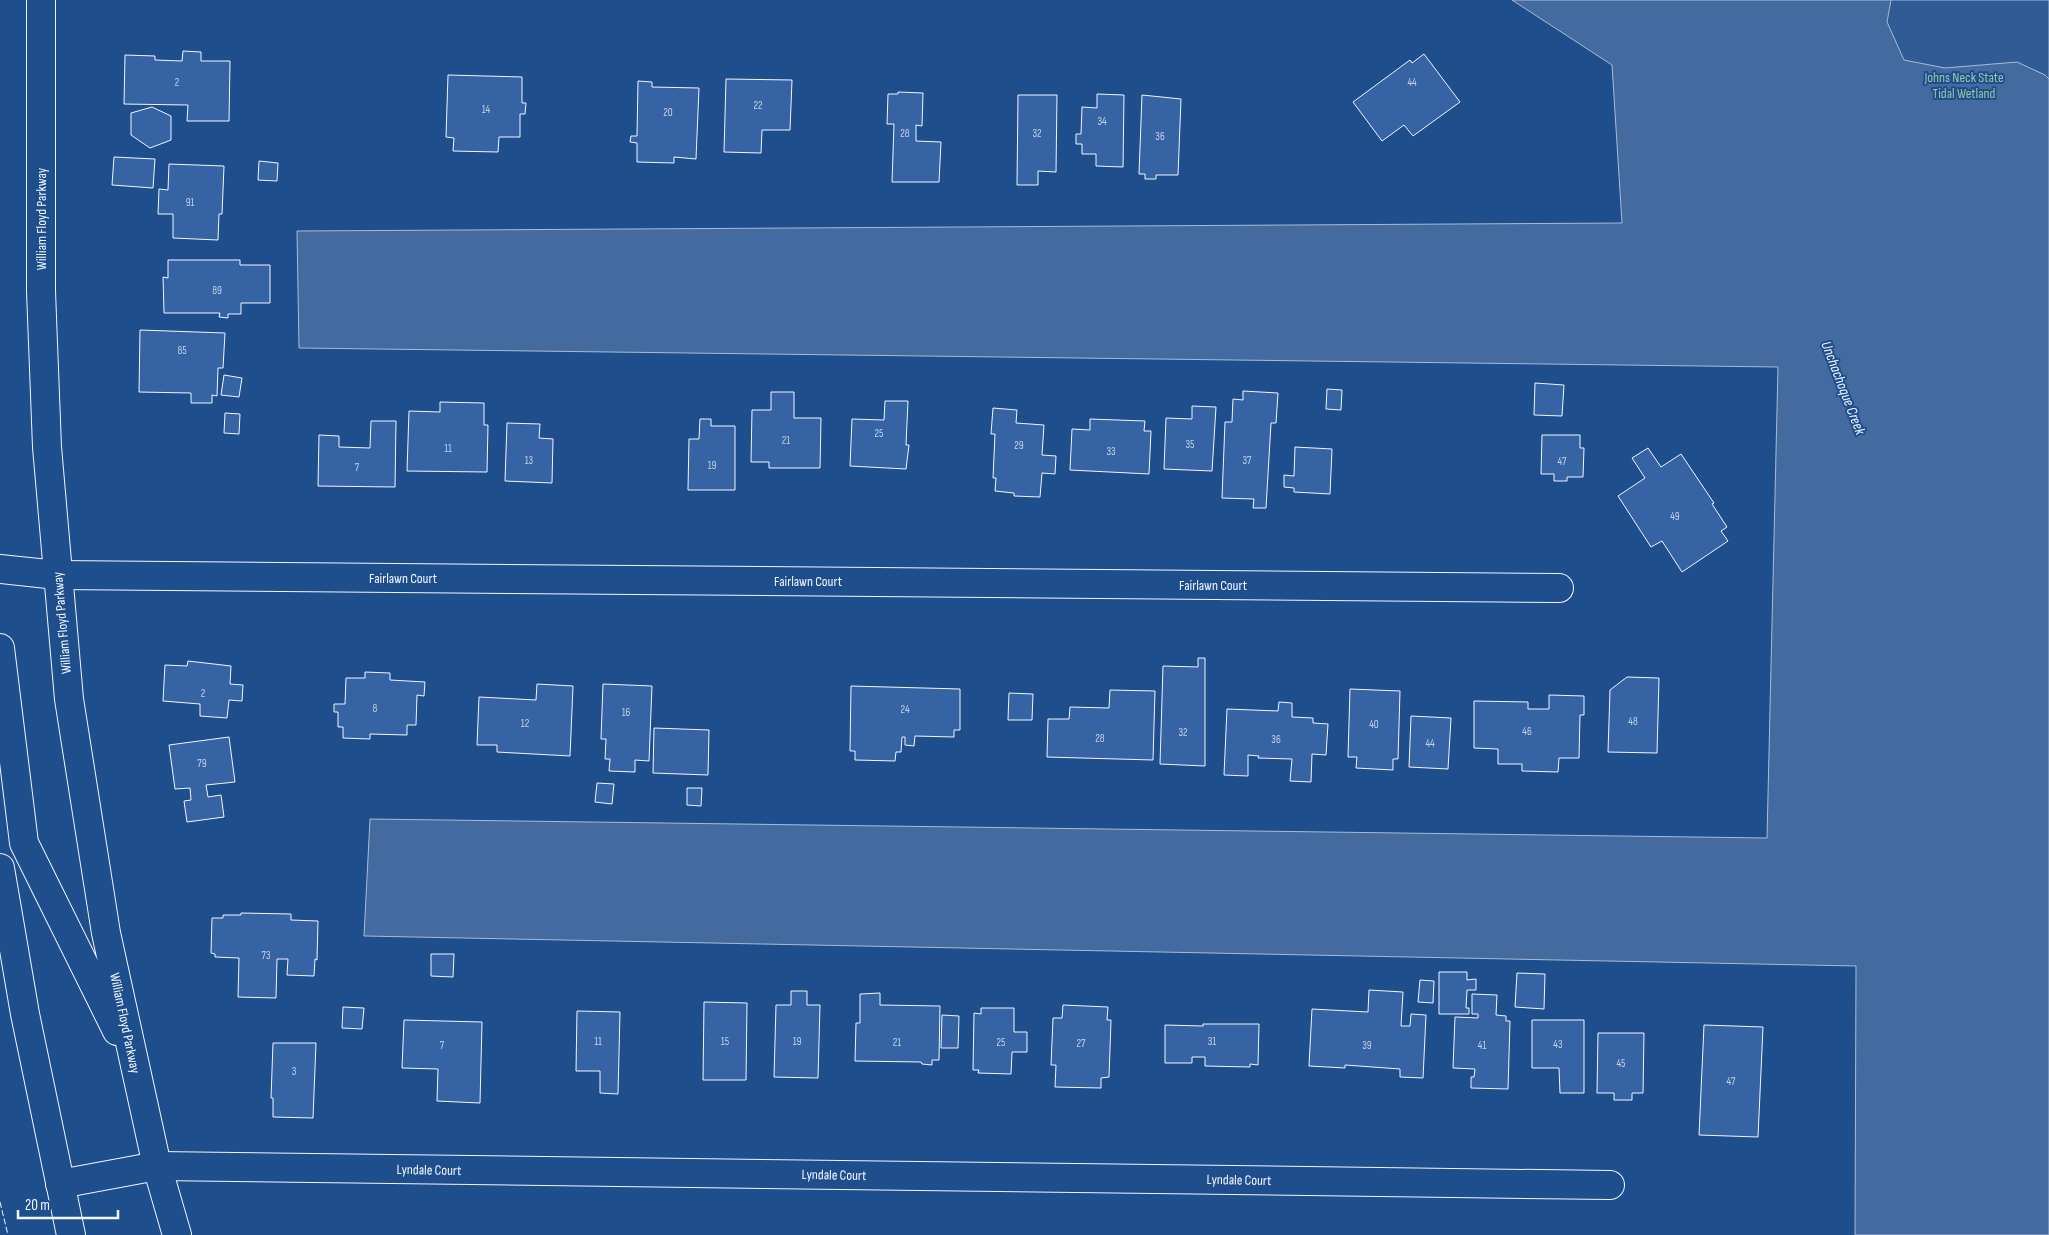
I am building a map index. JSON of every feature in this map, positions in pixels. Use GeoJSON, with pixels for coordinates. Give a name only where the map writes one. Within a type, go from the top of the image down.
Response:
{"type":"FeatureCollection","features":[{"type":"Feature","properties":{"kind":"main road","name":"William Floyd Parkway"},"geometry":{"type":"LineString","coordinates":[[41,0],[41,290],[47,447],[69,699],[102,913],[157,1166],[177,1235]]}},
{"type":"Feature","properties":{"kind":"main road","name":"Fairlawn Court"},"geometry":{"type":"LineString","coordinates":[[0,569],[57,575],[1559,588]]}},
{"type":"Feature","properties":{"kind":"main road"},"geometry":{"type":"LineString","coordinates":[[0,648],[24,843],[135,1068]]}},
{"type":"Feature","properties":{"kind":"main road"},"geometry":{"type":"LineString","coordinates":[[0,868],[25,1014],[71,1235]]}},
{"type":"Feature","properties":{"kind":"main road","name":"Lyndale Court"},"geometry":{"type":"LineString","coordinates":[[60,1184],[157,1166],[1610,1185]]}},
{"type":"Feature","properties":{"kind":"shaded area","name":"Johns Neck State Tidal Wetland"},"geometry":{"type":"Polygon","coordinates":[[[1834,0],[2049,0],[2049,229],[1834,0]]]}},
{"type":"Feature","properties":{"kind":"water","name":"Unchachoque Creek"},"geometry":{"type":"Polygon","coordinates":[[[1512,0],[1891,0],[1887,22],[1904,60],[1945,68],[2017,62],[2045,75],[2049,79],[2049,1235],[1855,1235],[1856,966],[364,936],[370,819],[1767,838],[1778,367],[299,348],[297,231],[1622,223],[1612,65],[1512,0]]]}},
{"type":"Feature","properties":{"kind":"building"},"geometry":{"type":"Polygon","coordinates":[[[183,51],[201,52],[201,61],[230,61],[229,121],[187,121],[188,105],[124,104],[125,55],[155,56],[155,60],[182,61],[183,51]]]}},
{"type":"Feature","properties":{"kind":"building"},"geometry":{"type":"Polygon","coordinates":[[[1424,54],[1460,102],[1413,136],[1404,125],[1382,141],[1353,102],[1410,60],[1412,63],[1424,54]]]}},
{"type":"Feature","properties":{"kind":"building"},"geometry":{"type":"Polygon","coordinates":[[[448,75],[522,77],[522,103],[526,103],[525,114],[520,114],[520,137],[499,137],[498,152],[453,151],[454,138],[446,137],[448,75]]]}},
{"type":"Feature","properties":{"kind":"building"},"geometry":{"type":"Polygon","coordinates":[[[726,79],[792,80],[790,130],[762,130],[761,153],[724,152],[726,79]]]}},
{"type":"Feature","properties":{"kind":"building"},"geometry":{"type":"Polygon","coordinates":[[[638,81],[652,82],[652,87],[699,88],[696,159],[674,157],[674,163],[637,162],[637,143],[630,142],[631,136],[637,136],[638,81]]]}},
{"type":"Feature","properties":{"kind":"building"},"geometry":{"type":"Polygon","coordinates":[[[898,92],[923,93],[922,126],[916,125],[916,141],[941,142],[939,182],[892,182],[894,124],[887,124],[888,94],[898,94],[898,92]]]}},
{"type":"Feature","properties":{"kind":"building"},"geometry":{"type":"Polygon","coordinates":[[[1097,94],[1124,95],[1123,167],[1096,166],[1096,154],[1082,154],[1082,144],[1076,144],[1076,134],[1081,134],[1082,107],[1097,108],[1097,94]]]}},
{"type":"Feature","properties":{"kind":"building"},"geometry":{"type":"Polygon","coordinates":[[[1018,95],[1057,95],[1056,172],[1038,171],[1038,185],[1017,185],[1018,95]]]}},
{"type":"Feature","properties":{"kind":"building"},"geometry":{"type":"Polygon","coordinates":[[[1142,95],[1181,99],[1178,175],[1156,175],[1156,179],[1145,179],[1145,174],[1139,174],[1142,95]]]}},
{"type":"Feature","properties":{"kind":"building"},"geometry":{"type":"Polygon","coordinates":[[[152,107],[171,116],[171,140],[150,148],[131,135],[131,113],[152,107]]]}},
{"type":"Feature","properties":{"kind":"building"},"geometry":{"type":"Polygon","coordinates":[[[114,157],[155,159],[153,188],[112,185],[114,157]]]}},
{"type":"Feature","properties":{"kind":"building"},"geometry":{"type":"Polygon","coordinates":[[[259,161],[278,163],[277,181],[258,180],[259,161]]]}},
{"type":"Feature","properties":{"kind":"building"},"geometry":{"type":"Polygon","coordinates":[[[169,164],[224,166],[222,214],[219,214],[218,240],[173,238],[173,214],[158,214],[159,189],[168,190],[169,164]]]}},
{"type":"Feature","properties":{"kind":"building"},"geometry":{"type":"Polygon","coordinates":[[[168,260],[240,260],[240,265],[270,265],[270,303],[241,303],[241,314],[228,314],[228,318],[219,317],[220,313],[164,313],[163,277],[168,278],[168,260]]]}},
{"type":"Feature","properties":{"kind":"building"},"geometry":{"type":"Polygon","coordinates":[[[140,330],[225,333],[223,368],[218,368],[217,396],[212,395],[212,403],[191,403],[191,393],[139,392],[140,330]]]}},
{"type":"Feature","properties":{"kind":"building"},"geometry":{"type":"Polygon","coordinates":[[[224,375],[242,378],[239,397],[221,395],[224,375]]]}},
{"type":"Feature","properties":{"kind":"building"},"geometry":{"type":"Polygon","coordinates":[[[1535,383],[1564,385],[1562,416],[1534,415],[1535,383]]]}},
{"type":"Feature","properties":{"kind":"building"},"geometry":{"type":"Polygon","coordinates":[[[1327,389],[1342,390],[1341,410],[1326,409],[1327,389]]]}},
{"type":"Feature","properties":{"kind":"building"},"geometry":{"type":"Polygon","coordinates":[[[1243,391],[1278,393],[1276,423],[1271,423],[1266,508],[1253,508],[1254,499],[1222,498],[1225,422],[1232,422],[1233,399],[1243,400],[1243,391]]]}},
{"type":"Feature","properties":{"kind":"building"},"geometry":{"type":"Polygon","coordinates":[[[771,392],[794,392],[794,418],[821,418],[820,468],[769,468],[769,462],[751,462],[752,410],[771,410],[771,392]]]}},
{"type":"Feature","properties":{"kind":"building"},"geometry":{"type":"Polygon","coordinates":[[[885,401],[908,401],[906,445],[909,445],[906,469],[850,466],[852,419],[884,420],[885,401]]]}},
{"type":"Feature","properties":{"kind":"building"},"geometry":{"type":"Polygon","coordinates":[[[440,402],[484,403],[484,425],[488,425],[487,472],[407,471],[409,411],[440,412],[440,402]]]}},
{"type":"Feature","properties":{"kind":"building"},"geometry":{"type":"Polygon","coordinates":[[[1192,406],[1216,407],[1212,471],[1164,469],[1166,418],[1192,419],[1192,406]]]}},
{"type":"Feature","properties":{"kind":"building"},"geometry":{"type":"Polygon","coordinates":[[[993,408],[1017,410],[1016,423],[1044,425],[1042,455],[1056,456],[1055,474],[1042,473],[1040,497],[1014,496],[1014,493],[995,491],[996,478],[993,478],[995,434],[991,434],[993,408]]]}},
{"type":"Feature","properties":{"kind":"building"},"geometry":{"type":"Polygon","coordinates":[[[225,413],[240,414],[239,434],[224,433],[225,413]]]}},
{"type":"Feature","properties":{"kind":"building"},"geometry":{"type":"Polygon","coordinates":[[[700,419],[711,419],[711,426],[735,426],[735,490],[688,490],[689,439],[699,439],[700,419]]]}},
{"type":"Feature","properties":{"kind":"building"},"geometry":{"type":"Polygon","coordinates":[[[1090,419],[1145,421],[1144,431],[1151,431],[1149,474],[1070,470],[1072,429],[1090,430],[1090,419]]]}},
{"type":"Feature","properties":{"kind":"building"},"geometry":{"type":"Polygon","coordinates":[[[371,421],[396,421],[395,487],[318,486],[319,435],[339,436],[339,447],[370,448],[371,421]]]}},
{"type":"Feature","properties":{"kind":"building"},"geometry":{"type":"Polygon","coordinates":[[[507,423],[540,424],[539,438],[553,439],[552,483],[505,481],[507,423]]]}},
{"type":"Feature","properties":{"kind":"building"},"geometry":{"type":"Polygon","coordinates":[[[1542,435],[1580,435],[1580,448],[1584,448],[1583,477],[1567,477],[1567,481],[1554,481],[1554,474],[1541,474],[1542,435]]]}},
{"type":"Feature","properties":{"kind":"building"},"geometry":{"type":"Polygon","coordinates":[[[1295,447],[1332,449],[1330,494],[1294,492],[1294,488],[1284,487],[1284,475],[1294,476],[1295,447]]]}},
{"type":"Feature","properties":{"kind":"building"},"geometry":{"type":"Polygon","coordinates":[[[1648,448],[1661,467],[1681,454],[1714,503],[1712,504],[1727,527],[1721,531],[1728,541],[1682,572],[1662,541],[1651,547],[1618,496],[1645,478],[1632,458],[1648,448]]]}},
{"type":"Feature","properties":{"kind":"building"},"geometry":{"type":"Polygon","coordinates":[[[1198,658],[1205,658],[1205,766],[1160,764],[1163,666],[1198,667],[1198,658]]]}},
{"type":"Feature","properties":{"kind":"building"},"geometry":{"type":"Polygon","coordinates":[[[188,661],[231,666],[230,684],[243,685],[242,701],[229,700],[227,718],[200,716],[200,704],[163,701],[165,665],[187,666],[188,661]]]}},
{"type":"Feature","properties":{"kind":"building"},"geometry":{"type":"Polygon","coordinates":[[[365,672],[390,673],[390,680],[425,682],[424,696],[417,695],[416,725],[407,725],[407,735],[370,734],[370,739],[343,738],[343,727],[338,727],[338,712],[334,712],[334,704],[345,704],[346,678],[365,678],[365,672]]]}},
{"type":"Feature","properties":{"kind":"building"},"geometry":{"type":"Polygon","coordinates":[[[1627,677],[1659,678],[1657,753],[1608,752],[1610,690],[1627,677]]]}},
{"type":"Feature","properties":{"kind":"building"},"geometry":{"type":"Polygon","coordinates":[[[537,684],[573,686],[570,756],[497,752],[497,745],[477,745],[479,697],[536,700],[537,684]]]}},
{"type":"Feature","properties":{"kind":"building"},"geometry":{"type":"Polygon","coordinates":[[[603,684],[652,686],[649,761],[635,760],[635,772],[609,771],[610,759],[605,759],[606,739],[601,739],[603,684]]]}},
{"type":"Feature","properties":{"kind":"building"},"geometry":{"type":"Polygon","coordinates":[[[851,686],[960,689],[960,730],[954,730],[954,737],[915,736],[914,746],[905,745],[905,737],[902,737],[901,752],[896,752],[895,761],[855,760],[855,751],[850,751],[851,686]]]}},
{"type":"Feature","properties":{"kind":"building"},"geometry":{"type":"Polygon","coordinates":[[[1350,689],[1400,691],[1398,759],[1393,759],[1393,770],[1356,768],[1357,757],[1348,757],[1350,689]]]}},
{"type":"Feature","properties":{"kind":"building"},"geometry":{"type":"Polygon","coordinates":[[[1110,690],[1155,691],[1153,760],[1047,757],[1048,719],[1069,719],[1070,707],[1109,708],[1110,690]]]}},
{"type":"Feature","properties":{"kind":"building"},"geometry":{"type":"Polygon","coordinates":[[[1009,693],[1033,694],[1032,720],[1008,720],[1009,693]]]}},
{"type":"Feature","properties":{"kind":"building"},"geometry":{"type":"Polygon","coordinates":[[[1549,695],[1584,696],[1584,715],[1580,715],[1579,758],[1559,758],[1558,772],[1522,771],[1522,764],[1498,764],[1498,749],[1474,748],[1474,701],[1528,702],[1528,709],[1549,709],[1549,695]]]}},
{"type":"Feature","properties":{"kind":"building"},"geometry":{"type":"Polygon","coordinates":[[[1279,702],[1292,703],[1292,717],[1313,718],[1313,723],[1328,724],[1326,755],[1312,754],[1311,782],[1290,781],[1292,759],[1258,758],[1259,756],[1248,755],[1248,776],[1224,775],[1227,709],[1278,711],[1279,702]]]}},
{"type":"Feature","properties":{"kind":"building"},"geometry":{"type":"Polygon","coordinates":[[[1411,716],[1451,718],[1448,769],[1409,767],[1411,716]]]}},
{"type":"Feature","properties":{"kind":"building"},"geometry":{"type":"Polygon","coordinates":[[[654,728],[709,730],[708,775],[653,773],[654,728]]]}},
{"type":"Feature","properties":{"kind":"building"},"geometry":{"type":"Polygon","coordinates":[[[229,737],[235,782],[206,785],[208,797],[221,795],[224,817],[187,822],[184,801],[191,800],[190,788],[175,789],[169,745],[229,737]]]}},
{"type":"Feature","properties":{"kind":"building"},"geometry":{"type":"Polygon","coordinates":[[[597,783],[614,784],[612,804],[595,802],[597,783]]]}},
{"type":"Feature","properties":{"kind":"building"},"geometry":{"type":"Polygon","coordinates":[[[687,788],[702,788],[701,806],[687,805],[687,788]]]}},
{"type":"Feature","properties":{"kind":"building"},"geometry":{"type":"Polygon","coordinates":[[[241,913],[291,914],[291,920],[318,921],[317,960],[315,959],[314,976],[287,975],[288,959],[277,959],[276,998],[238,997],[239,958],[215,957],[215,954],[211,953],[212,918],[223,918],[223,915],[241,915],[241,913]]]}},
{"type":"Feature","properties":{"kind":"building"},"geometry":{"type":"Polygon","coordinates":[[[431,954],[454,954],[453,977],[431,976],[431,954]]]}},
{"type":"Feature","properties":{"kind":"building"},"geometry":{"type":"Polygon","coordinates":[[[1439,972],[1467,972],[1467,980],[1476,979],[1476,990],[1467,990],[1466,1008],[1469,1008],[1469,1014],[1439,1014],[1439,972]]]}},
{"type":"Feature","properties":{"kind":"building"},"geometry":{"type":"Polygon","coordinates":[[[1517,973],[1545,974],[1544,1009],[1515,1007],[1517,973]]]}},
{"type":"Feature","properties":{"kind":"building"},"geometry":{"type":"Polygon","coordinates":[[[1420,980],[1434,981],[1433,1003],[1418,1002],[1420,980]]]}},
{"type":"Feature","properties":{"kind":"building"},"geometry":{"type":"Polygon","coordinates":[[[1369,990],[1403,992],[1401,1026],[1410,1026],[1411,1014],[1426,1015],[1423,1078],[1400,1077],[1400,1069],[1345,1065],[1345,1068],[1309,1066],[1312,1009],[1368,1012],[1369,990]]]}},
{"type":"Feature","properties":{"kind":"building"},"geometry":{"type":"Polygon","coordinates":[[[791,991],[807,991],[807,1005],[820,1005],[818,1078],[774,1077],[776,1005],[791,1005],[791,991]]]}},
{"type":"Feature","properties":{"kind":"building"},"geometry":{"type":"Polygon","coordinates":[[[880,993],[880,1005],[940,1006],[939,1060],[932,1060],[932,1065],[922,1064],[921,1062],[855,1061],[856,1023],[860,1023],[860,994],[880,993]]]}},
{"type":"Feature","properties":{"kind":"building"},"geometry":{"type":"Polygon","coordinates":[[[1472,994],[1497,995],[1496,1015],[1506,1016],[1506,1021],[1510,1021],[1508,1089],[1471,1088],[1471,1077],[1474,1077],[1475,1069],[1453,1068],[1455,1017],[1478,1018],[1478,1014],[1472,1014],[1472,994]]]}},
{"type":"Feature","properties":{"kind":"building"},"geometry":{"type":"Polygon","coordinates":[[[704,1002],[747,1003],[746,1080],[703,1080],[704,1002]]]}},
{"type":"Feature","properties":{"kind":"building"},"geometry":{"type":"Polygon","coordinates":[[[1063,1005],[1108,1007],[1107,1020],[1111,1020],[1109,1077],[1101,1078],[1101,1088],[1055,1087],[1056,1065],[1051,1065],[1053,1018],[1062,1018],[1063,1005]]]}},
{"type":"Feature","properties":{"kind":"building"},"geometry":{"type":"Polygon","coordinates":[[[343,1007],[364,1008],[362,1029],[342,1028],[343,1007]]]}},
{"type":"Feature","properties":{"kind":"building"},"geometry":{"type":"Polygon","coordinates":[[[981,1008],[1014,1008],[1014,1032],[1027,1032],[1027,1052],[1012,1052],[1011,1074],[978,1073],[979,1070],[973,1070],[974,1013],[981,1014],[981,1008]]]}},
{"type":"Feature","properties":{"kind":"building"},"geometry":{"type":"Polygon","coordinates":[[[577,1011],[620,1012],[618,1094],[600,1093],[600,1071],[576,1071],[577,1011]]]}},
{"type":"Feature","properties":{"kind":"building"},"geometry":{"type":"Polygon","coordinates":[[[942,1015],[959,1016],[958,1048],[941,1048],[942,1015]]]}},
{"type":"Feature","properties":{"kind":"building"},"geometry":{"type":"Polygon","coordinates":[[[404,1020],[482,1022],[480,1103],[437,1101],[438,1069],[402,1068],[404,1020]]]}},
{"type":"Feature","properties":{"kind":"building"},"geometry":{"type":"Polygon","coordinates":[[[1532,1020],[1584,1020],[1584,1093],[1560,1093],[1559,1068],[1532,1068],[1532,1020]]]}},
{"type":"Feature","properties":{"kind":"building"},"geometry":{"type":"Polygon","coordinates":[[[1203,1024],[1259,1024],[1258,1065],[1250,1064],[1250,1067],[1205,1066],[1205,1057],[1192,1057],[1192,1063],[1165,1063],[1165,1025],[1203,1026],[1203,1024]]]}},
{"type":"Feature","properties":{"kind":"building"},"geometry":{"type":"Polygon","coordinates":[[[1704,1025],[1763,1027],[1758,1137],[1699,1135],[1704,1025]]]}},
{"type":"Feature","properties":{"kind":"building"},"geometry":{"type":"Polygon","coordinates":[[[1598,1033],[1644,1033],[1643,1093],[1632,1093],[1632,1100],[1614,1100],[1614,1093],[1597,1093],[1598,1033]]]}},
{"type":"Feature","properties":{"kind":"building"},"geometry":{"type":"Polygon","coordinates":[[[273,1043],[316,1043],[313,1118],[273,1117],[273,1098],[271,1098],[273,1043]]]}},
{"type":"Feature","properties":{"kind":"fence"},"geometry":{"type":"LineString","coordinates":[[0,1202],[8,1235]]}}]}
